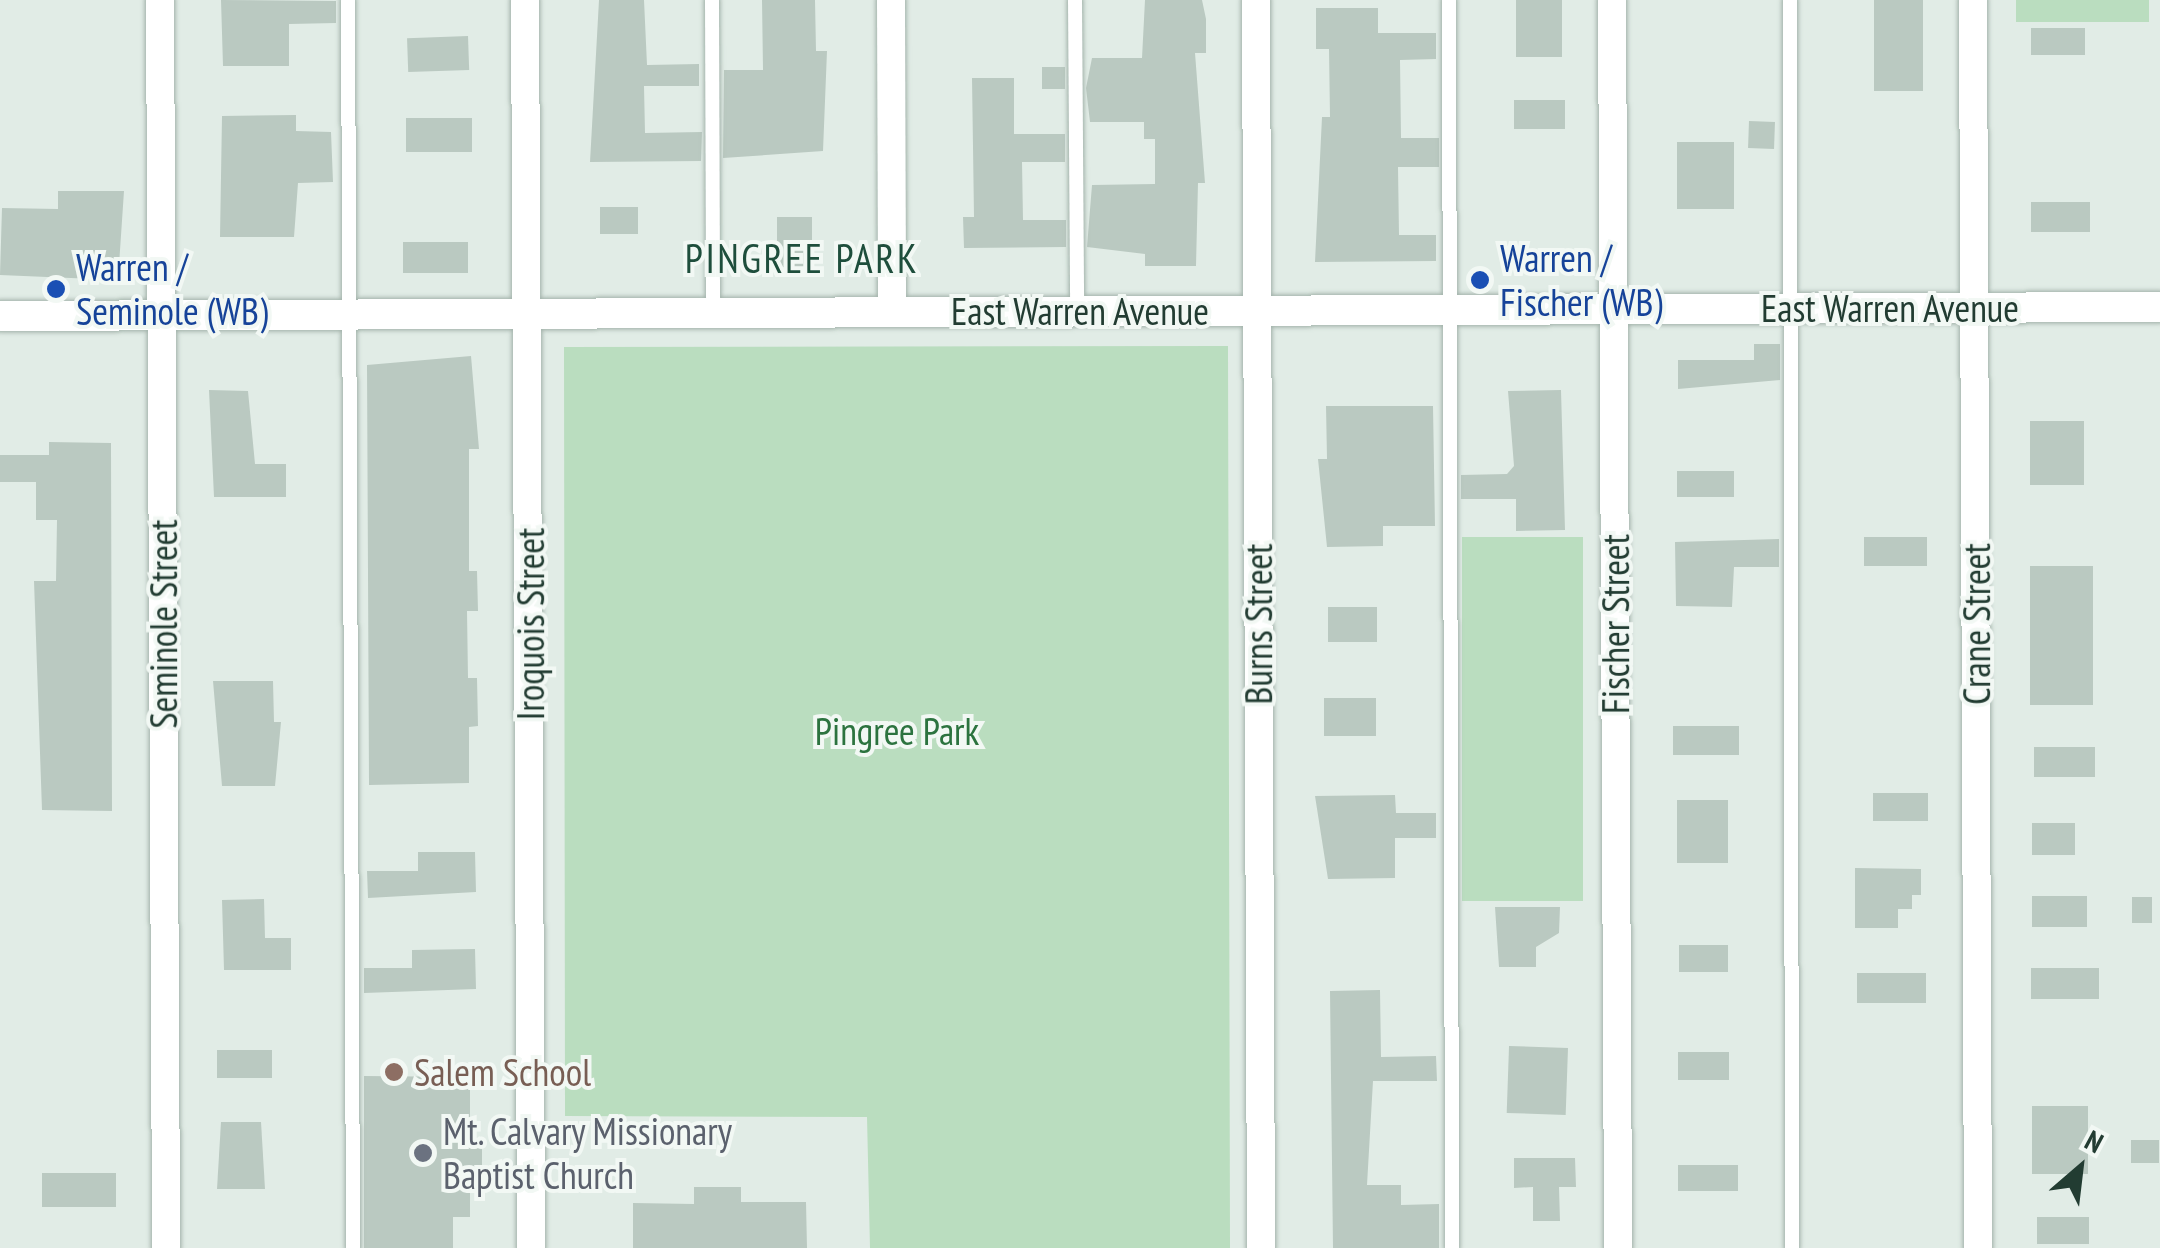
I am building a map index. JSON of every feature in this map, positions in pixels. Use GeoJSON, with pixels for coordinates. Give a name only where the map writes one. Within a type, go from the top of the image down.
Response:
{"type":"FeatureCollection","features":[{"type":"Feature","properties":{"kind":"main road","name":"East Warren Avenue"},"geometry":{"type":"LineString","coordinates":[[0,316],[2160,307]]}},
{"type":"Feature","properties":{"kind":"street","name":"Seminole Street"},"geometry":{"type":"LineString","coordinates":[[160,0],[166,1248]]}},
{"type":"Feature","properties":{"kind":"street","name":"Iroquois Street"},"geometry":{"type":"LineString","coordinates":[[526,0],[532,1248]]}},
{"type":"Feature","properties":{"kind":"street"},"geometry":{"type":"LineString","coordinates":[[891,0],[892,312]]}},
{"type":"Feature","properties":{"kind":"street","name":"Burns Street"},"geometry":{"type":"LineString","coordinates":[[1256,0],[1261,1248]]}},
{"type":"Feature","properties":{"kind":"street","name":"Fischer Street"},"geometry":{"type":"LineString","coordinates":[[1612,0],[1618,1248]]}},
{"type":"Feature","properties":{"kind":"street","name":"Crane Street"},"geometry":{"type":"LineString","coordinates":[[1974,0],[1978,1248]]}},
{"type":"Feature","properties":{"kind":"lane"},"geometry":{"type":"LineString","coordinates":[[348,0],[353,1248]]}},
{"type":"Feature","properties":{"kind":"lane"},"geometry":{"type":"LineString","coordinates":[[712,0],[713,313]]}},
{"type":"Feature","properties":{"kind":"lane"},"geometry":{"type":"LineString","coordinates":[[1076,0],[1076,311]]}},
{"type":"Feature","properties":{"kind":"lane"},"geometry":{"type":"LineString","coordinates":[[1449,0],[1452,1248]]}},
{"type":"Feature","properties":{"kind":"lane"},"geometry":{"type":"LineString","coordinates":[[1790,0],[1792,1248]]}},
{"type":"Feature","properties":{"kind":"green space"},"geometry":{"type":"Polygon","coordinates":[[[2016,0],[2149,0],[2149,22],[2016,22],[2016,0]]]}},
{"type":"Feature","properties":{"kind":"green space","name":"Pingree Park"},"geometry":{"type":"Polygon","coordinates":[[[1228,346],[1230,1248],[870,1248],[867,1117],[565,1116],[564,347],[1228,346]]]}},
{"type":"Feature","properties":{"kind":"green space"},"geometry":{"type":"Polygon","coordinates":[[[1462,537],[1583,537],[1583,901],[1462,901],[1462,537]]]}},
{"type":"Feature","properties":{"kind":"building"},"geometry":{"type":"Polygon","coordinates":[[[221,0],[336,1],[336,23],[289,24],[289,66],[223,66],[221,0]]]}},
{"type":"Feature","properties":{"kind":"building"},"geometry":{"type":"Polygon","coordinates":[[[599,0],[644,0],[647,65],[699,64],[699,86],[644,86],[645,133],[702,132],[701,161],[590,162],[599,0]]]}},
{"type":"Feature","properties":{"kind":"building"},"geometry":{"type":"Polygon","coordinates":[[[762,0],[815,0],[816,51],[827,51],[823,151],[723,158],[724,70],[763,70],[762,0]]]}},
{"type":"Feature","properties":{"kind":"building"},"geometry":{"type":"Polygon","coordinates":[[[1145,0],[1202,0],[1206,19],[1206,53],[1195,53],[1205,183],[1198,183],[1196,266],[1145,266],[1145,254],[1087,247],[1092,185],[1155,184],[1155,139],[1144,139],[1144,122],[1090,122],[1086,88],[1092,58],[1142,58],[1145,0]]]}},
{"type":"Feature","properties":{"kind":"building"},"geometry":{"type":"Polygon","coordinates":[[[1516,0],[1562,0],[1562,57],[1516,57],[1516,0]]]}},
{"type":"Feature","properties":{"kind":"building"},"geometry":{"type":"Polygon","coordinates":[[[1874,0],[1923,0],[1923,91],[1874,91],[1874,0]]]}},
{"type":"Feature","properties":{"kind":"building"},"geometry":{"type":"Polygon","coordinates":[[[1316,8],[1378,8],[1378,33],[1436,33],[1436,59],[1400,60],[1401,138],[1439,138],[1439,167],[1398,167],[1399,235],[1436,235],[1436,261],[1315,262],[1322,117],[1330,117],[1329,49],[1316,49],[1316,8]]]}},
{"type":"Feature","properties":{"kind":"building"},"geometry":{"type":"Polygon","coordinates":[[[2031,28],[2085,28],[2085,55],[2031,55],[2031,28]]]}},
{"type":"Feature","properties":{"kind":"building"},"geometry":{"type":"Polygon","coordinates":[[[468,36],[469,70],[408,72],[407,38],[468,36]]]}},
{"type":"Feature","properties":{"kind":"building"},"geometry":{"type":"Polygon","coordinates":[[[1042,67],[1065,67],[1065,89],[1042,89],[1042,67]]]}},
{"type":"Feature","properties":{"kind":"building"},"geometry":{"type":"Polygon","coordinates":[[[972,78],[1014,78],[1014,134],[1065,134],[1065,162],[1022,162],[1023,220],[1066,220],[1066,247],[964,248],[963,217],[974,217],[972,78]]]}},
{"type":"Feature","properties":{"kind":"building"},"geometry":{"type":"Polygon","coordinates":[[[1514,100],[1565,100],[1565,129],[1514,129],[1514,100]]]}},
{"type":"Feature","properties":{"kind":"building"},"geometry":{"type":"Polygon","coordinates":[[[296,115],[296,131],[331,132],[333,182],[298,183],[294,237],[220,237],[222,116],[296,115]]]}},
{"type":"Feature","properties":{"kind":"building"},"geometry":{"type":"Polygon","coordinates":[[[406,118],[472,118],[472,152],[406,152],[406,118]]]}},
{"type":"Feature","properties":{"kind":"building"},"geometry":{"type":"Polygon","coordinates":[[[1749,121],[1775,122],[1774,149],[1748,148],[1749,121]]]}},
{"type":"Feature","properties":{"kind":"building"},"geometry":{"type":"Polygon","coordinates":[[[1677,142],[1734,142],[1734,209],[1677,209],[1677,142]]]}},
{"type":"Feature","properties":{"kind":"building"},"geometry":{"type":"Polygon","coordinates":[[[58,191],[124,191],[118,280],[0,275],[2,208],[58,209],[58,191]]]}},
{"type":"Feature","properties":{"kind":"building"},"geometry":{"type":"Polygon","coordinates":[[[2031,202],[2090,202],[2090,232],[2031,232],[2031,202]]]}},
{"type":"Feature","properties":{"kind":"building"},"geometry":{"type":"Polygon","coordinates":[[[600,207],[638,207],[638,234],[600,234],[600,207]]]}},
{"type":"Feature","properties":{"kind":"building"},"geometry":{"type":"Polygon","coordinates":[[[777,217],[812,217],[812,267],[777,267],[777,217]]]}},
{"type":"Feature","properties":{"kind":"building"},"geometry":{"type":"Polygon","coordinates":[[[403,242],[468,242],[468,273],[403,273],[403,242]]]}},
{"type":"Feature","properties":{"kind":"building"},"geometry":{"type":"Polygon","coordinates":[[[1754,344],[1780,344],[1780,380],[1678,389],[1678,360],[1754,360],[1754,344]]]}},
{"type":"Feature","properties":{"kind":"building"},"geometry":{"type":"Polygon","coordinates":[[[471,356],[479,449],[469,449],[469,571],[477,571],[478,611],[467,611],[468,678],[477,678],[478,726],[469,727],[469,783],[369,785],[367,365],[471,356]]]}},
{"type":"Feature","properties":{"kind":"building"},"geometry":{"type":"Polygon","coordinates":[[[209,390],[248,391],[255,464],[286,464],[286,497],[214,497],[209,390]]]}},
{"type":"Feature","properties":{"kind":"building"},"geometry":{"type":"Polygon","coordinates":[[[1561,390],[1565,530],[1516,531],[1516,499],[1461,499],[1461,475],[1507,474],[1514,466],[1508,391],[1561,390]]]}},
{"type":"Feature","properties":{"kind":"building"},"geometry":{"type":"Polygon","coordinates":[[[1326,406],[1433,406],[1435,526],[1383,526],[1383,546],[1327,547],[1318,459],[1327,459],[1326,406]]]}},
{"type":"Feature","properties":{"kind":"building"},"geometry":{"type":"Polygon","coordinates":[[[2030,421],[2084,421],[2084,485],[2030,485],[2030,421]]]}},
{"type":"Feature","properties":{"kind":"building"},"geometry":{"type":"Polygon","coordinates":[[[49,442],[111,443],[112,811],[42,810],[34,581],[56,581],[57,520],[36,520],[36,482],[0,482],[0,455],[49,455],[49,442]]]}},
{"type":"Feature","properties":{"kind":"building"},"geometry":{"type":"Polygon","coordinates":[[[1677,471],[1734,471],[1734,497],[1677,497],[1677,471]]]}},
{"type":"Feature","properties":{"kind":"building"},"geometry":{"type":"Polygon","coordinates":[[[1864,537],[1927,537],[1927,566],[1864,566],[1864,537]]]}},
{"type":"Feature","properties":{"kind":"building"},"geometry":{"type":"Polygon","coordinates":[[[1779,539],[1779,567],[1734,567],[1732,607],[1676,606],[1675,542],[1779,539]]]}},
{"type":"Feature","properties":{"kind":"building"},"geometry":{"type":"Polygon","coordinates":[[[2030,566],[2093,566],[2093,705],[2030,705],[2030,566]]]}},
{"type":"Feature","properties":{"kind":"building"},"geometry":{"type":"Polygon","coordinates":[[[1328,607],[1377,607],[1377,642],[1328,642],[1328,607]]]}},
{"type":"Feature","properties":{"kind":"building"},"geometry":{"type":"Polygon","coordinates":[[[213,681],[273,681],[274,722],[281,722],[275,786],[222,786],[213,681]]]}},
{"type":"Feature","properties":{"kind":"building"},"geometry":{"type":"Polygon","coordinates":[[[1324,698],[1376,698],[1376,736],[1324,736],[1324,698]]]}},
{"type":"Feature","properties":{"kind":"building"},"geometry":{"type":"Polygon","coordinates":[[[1673,726],[1739,726],[1739,755],[1673,755],[1673,726]]]}},
{"type":"Feature","properties":{"kind":"building"},"geometry":{"type":"Polygon","coordinates":[[[2034,747],[2095,747],[2095,777],[2034,777],[2034,747]]]}},
{"type":"Feature","properties":{"kind":"building"},"geometry":{"type":"Polygon","coordinates":[[[1873,793],[1928,793],[1928,821],[1873,821],[1873,793]]]}},
{"type":"Feature","properties":{"kind":"building"},"geometry":{"type":"Polygon","coordinates":[[[1395,795],[1396,813],[1436,813],[1436,838],[1395,838],[1395,878],[1328,879],[1315,796],[1395,795]]]}},
{"type":"Feature","properties":{"kind":"building"},"geometry":{"type":"Polygon","coordinates":[[[1677,800],[1728,800],[1728,863],[1677,863],[1677,800]]]}},
{"type":"Feature","properties":{"kind":"building"},"geometry":{"type":"Polygon","coordinates":[[[2032,823],[2075,823],[2075,855],[2032,855],[2032,823]]]}},
{"type":"Feature","properties":{"kind":"building"},"geometry":{"type":"Polygon","coordinates":[[[418,852],[475,852],[476,892],[368,898],[367,871],[418,871],[418,852]]]}},
{"type":"Feature","properties":{"kind":"building"},"geometry":{"type":"Polygon","coordinates":[[[1855,868],[1921,869],[1921,895],[1912,895],[1912,909],[1898,909],[1898,928],[1855,928],[1855,868]]]}},
{"type":"Feature","properties":{"kind":"building"},"geometry":{"type":"Polygon","coordinates":[[[2032,896],[2087,896],[2087,927],[2032,927],[2032,896]]]}},
{"type":"Feature","properties":{"kind":"building"},"geometry":{"type":"Polygon","coordinates":[[[2132,897],[2152,897],[2152,923],[2132,923],[2132,897]]]}},
{"type":"Feature","properties":{"kind":"building"},"geometry":{"type":"Polygon","coordinates":[[[264,899],[265,938],[291,938],[291,970],[224,970],[222,900],[264,899]]]}},
{"type":"Feature","properties":{"kind":"building"},"geometry":{"type":"Polygon","coordinates":[[[1495,907],[1560,907],[1559,933],[1536,947],[1536,967],[1499,967],[1495,907]]]}},
{"type":"Feature","properties":{"kind":"building"},"geometry":{"type":"Polygon","coordinates":[[[1679,945],[1728,945],[1728,972],[1679,972],[1679,945]]]}},
{"type":"Feature","properties":{"kind":"building"},"geometry":{"type":"Polygon","coordinates":[[[475,949],[476,989],[364,993],[364,968],[412,968],[412,950],[475,949]]]}},
{"type":"Feature","properties":{"kind":"building"},"geometry":{"type":"Polygon","coordinates":[[[2031,968],[2099,968],[2099,999],[2031,999],[2031,968]]]}},
{"type":"Feature","properties":{"kind":"building"},"geometry":{"type":"Polygon","coordinates":[[[1857,973],[1926,973],[1926,1003],[1857,1003],[1857,973]]]}},
{"type":"Feature","properties":{"kind":"building"},"geometry":{"type":"Polygon","coordinates":[[[1380,990],[1381,1057],[1436,1056],[1437,1081],[1373,1081],[1367,1185],[1401,1185],[1401,1205],[1439,1204],[1439,1248],[1333,1248],[1330,991],[1380,990]]]}},
{"type":"Feature","properties":{"kind":"building"},"geometry":{"type":"Polygon","coordinates":[[[1509,1046],[1568,1048],[1566,1115],[1507,1113],[1509,1046]]]}},
{"type":"Feature","properties":{"kind":"building"},"geometry":{"type":"Polygon","coordinates":[[[217,1050],[272,1050],[272,1078],[217,1078],[217,1050]]]}},
{"type":"Feature","properties":{"kind":"building"},"geometry":{"type":"Polygon","coordinates":[[[1678,1052],[1729,1052],[1729,1080],[1678,1080],[1678,1052]]]}},
{"type":"Feature","properties":{"kind":"building","name":"Mt. Calvary Missionary Baptist Church"},"geometry":{"type":"Polygon","coordinates":[[[364,1076],[470,1077],[470,1137],[482,1137],[482,1169],[470,1169],[470,1217],[453,1217],[453,1248],[364,1248],[364,1076]]]}},
{"type":"Feature","properties":{"kind":"building"},"geometry":{"type":"Polygon","coordinates":[[[2032,1106],[2088,1106],[2088,1174],[2032,1174],[2032,1106]]]}},
{"type":"Feature","properties":{"kind":"building"},"geometry":{"type":"Polygon","coordinates":[[[221,1122],[261,1122],[265,1189],[217,1189],[221,1122]]]}},
{"type":"Feature","properties":{"kind":"building"},"geometry":{"type":"Polygon","coordinates":[[[2131,1140],[2159,1140],[2159,1163],[2131,1163],[2131,1140]]]}},
{"type":"Feature","properties":{"kind":"building"},"geometry":{"type":"Polygon","coordinates":[[[1514,1158],[1575,1158],[1576,1187],[1559,1187],[1560,1221],[1533,1221],[1533,1187],[1514,1188],[1514,1158]]]}},
{"type":"Feature","properties":{"kind":"building"},"geometry":{"type":"Polygon","coordinates":[[[1678,1165],[1738,1165],[1738,1191],[1678,1191],[1678,1165]]]}},
{"type":"Feature","properties":{"kind":"building"},"geometry":{"type":"Polygon","coordinates":[[[42,1173],[116,1173],[116,1207],[42,1207],[42,1173]]]}},
{"type":"Feature","properties":{"kind":"building"},"geometry":{"type":"Polygon","coordinates":[[[694,1187],[741,1187],[741,1202],[806,1202],[807,1248],[633,1248],[633,1203],[694,1204],[694,1187]]]}},
{"type":"Feature","properties":{"kind":"building"},"geometry":{"type":"Polygon","coordinates":[[[2037,1217],[2089,1217],[2089,1244],[2037,1244],[2037,1217]]]}},
{"type":"Feature","properties":{"kind":"place","name":"Warren / Fischer (WB)"},"geometry":{"type":"Point","coordinates":[1480,280]}},
{"type":"Feature","properties":{"kind":"place","name":"Warren / Seminole (WB)"},"geometry":{"type":"Point","coordinates":[56,289]}},
{"type":"Feature","properties":{"kind":"place","name":"Salem School"},"geometry":{"type":"Point","coordinates":[394,1072]}},
{"type":"Feature","properties":{"kind":"place","name":"Mt. Calvary Missionary Baptist Church"},"geometry":{"type":"Point","coordinates":[423,1153]}},
{"type":"Feature","properties":{"kind":"district","name":"PINGREE PARK"},"geometry":{"type":"Point","coordinates":[802,258]}}]}
